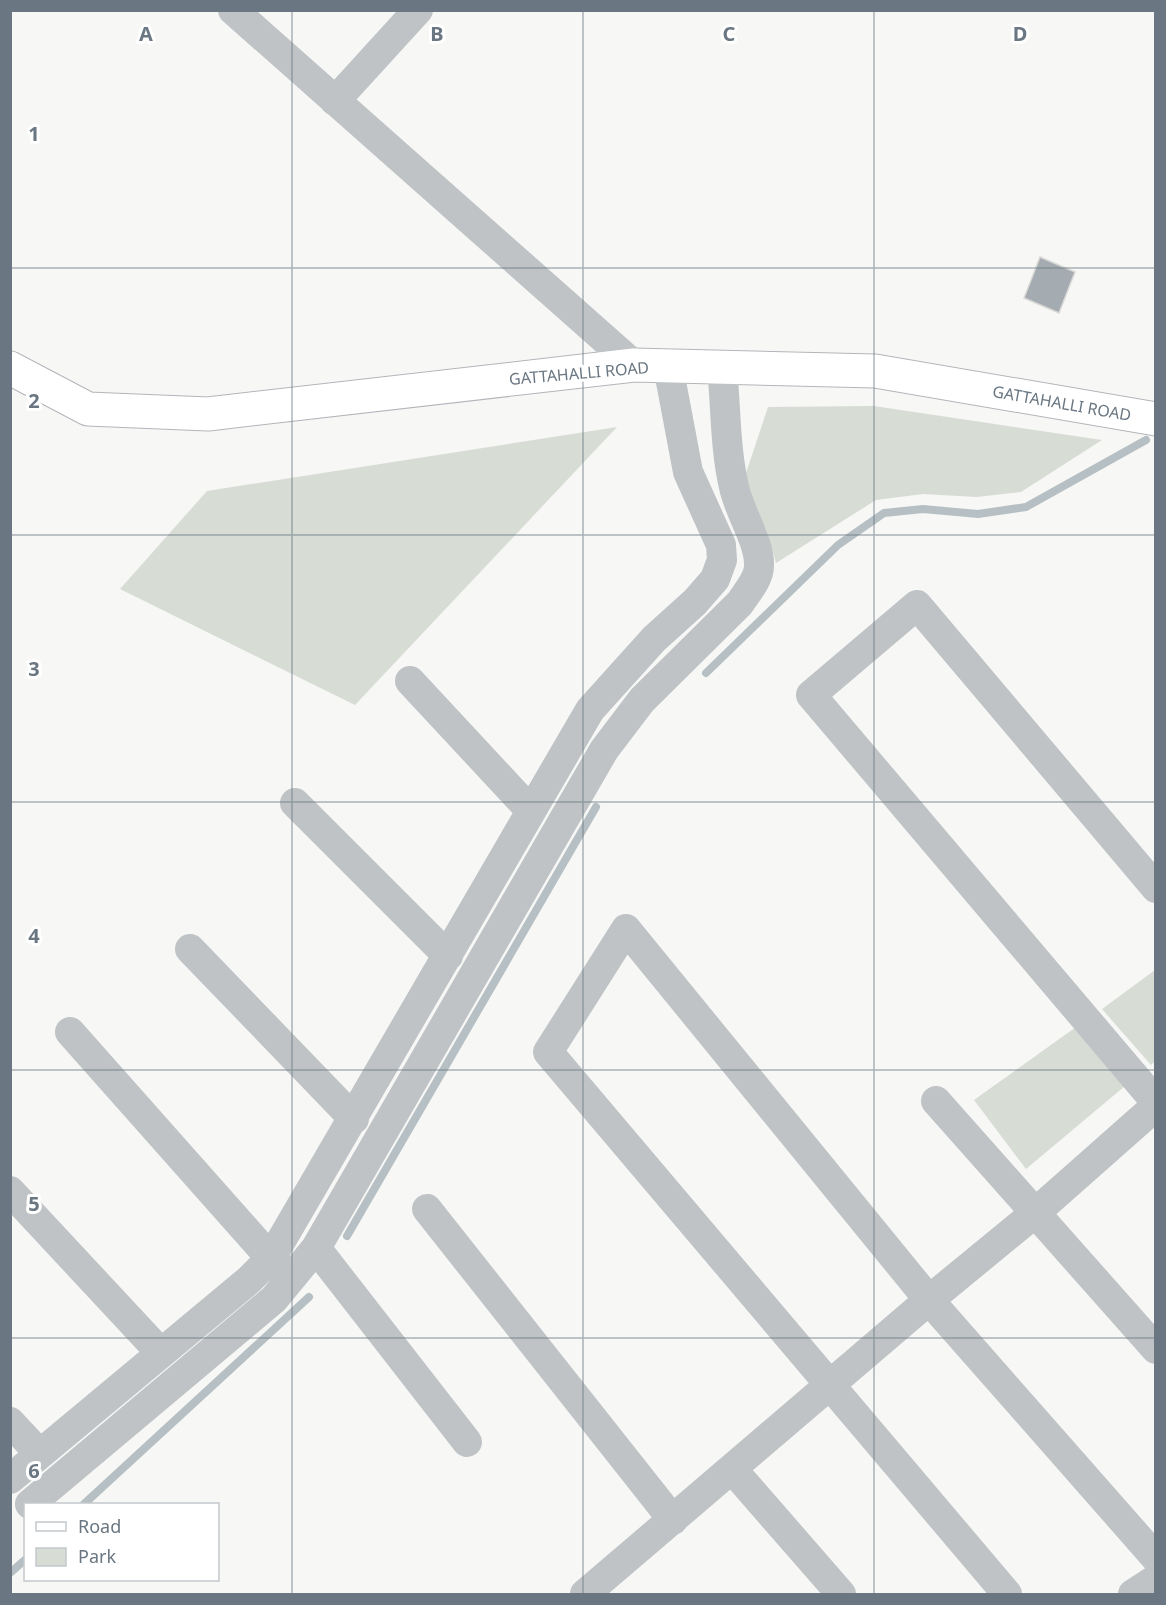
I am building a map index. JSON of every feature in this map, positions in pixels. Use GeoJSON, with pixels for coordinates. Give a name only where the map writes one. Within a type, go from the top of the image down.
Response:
{"type":"FeatureCollection","features":[{"type":"Feature","properties":{"kind":"main road","name":"GATTAHALLI ROAD"},"geometry":{"type":"LineString","coordinates":[[10,368],[88,408],[208,414],[634,365],[874,371],[1155,419]]}},
{"type":"Feature","properties":{"kind":"street"},"geometry":{"type":"LineString","coordinates":[[233,10],[634,365]]}},
{"type":"Feature","properties":{"kind":"street"},"geometry":{"type":"LineString","coordinates":[[336,101],[418,10]]}},
{"type":"Feature","properties":{"kind":"street"},"geometry":{"type":"LineString","coordinates":[[10,1479],[249,1280],[271,1258],[354,1119],[590,710],[654,639],[696,602],[715,579],[722,560],[721,545],[688,472],[668,366]]}},
{"type":"Feature","properties":{"kind":"street"},"geometry":{"type":"LineString","coordinates":[[31,1503],[249,1321],[291,1281],[316,1248],[604,750],[642,700],[740,603],[752,585],[759,568],[757,550],[744,522],[733,486],[722,368]]}},
{"type":"Feature","properties":{"kind":"street"},"geometry":{"type":"LineString","coordinates":[[585,1594],[929,1300],[1035,1213],[1154,1108],[811,695],[916,605],[1155,888]]}},
{"type":"Feature","properties":{"kind":"street"},"geometry":{"type":"LineString","coordinates":[[410,681],[531,810]]}},
{"type":"Feature","properties":{"kind":"street"},"geometry":{"type":"LineString","coordinates":[[295,803],[448,956]]}},
{"type":"Feature","properties":{"kind":"street"},"geometry":{"type":"LineString","coordinates":[[1006,1594],[548,1052],[626,928],[929,1300],[1155,1558]]}},
{"type":"Feature","properties":{"kind":"street"},"geometry":{"type":"LineString","coordinates":[[190,949],[354,1119]]}},
{"type":"Feature","properties":{"kind":"street"},"geometry":{"type":"LineString","coordinates":[[70,1032],[291,1281]]}},
{"type":"Feature","properties":{"kind":"street"},"geometry":{"type":"LineString","coordinates":[[936,1101],[1155,1349]]}},
{"type":"Feature","properties":{"kind":"street"},"geometry":{"type":"LineString","coordinates":[[10,1191],[160,1352]]}},
{"type":"Feature","properties":{"kind":"street"},"geometry":{"type":"LineString","coordinates":[[427,1209],[673,1520]]}},
{"type":"Feature","properties":{"kind":"street"},"geometry":{"type":"LineString","coordinates":[[316,1248],[467,1442]]}},
{"type":"Feature","properties":{"kind":"street"},"geometry":{"type":"LineString","coordinates":[[10,1422],[39,1453]]}},
{"type":"Feature","properties":{"kind":"street"},"geometry":{"type":"LineString","coordinates":[[732,1469],[841,1594]]}},
{"type":"Feature","properties":{"kind":"street"},"geometry":{"type":"LineString","coordinates":[[10,1521],[24,1510]]}},
{"type":"Feature","properties":{"kind":"street"},"geometry":{"type":"LineString","coordinates":[[1133,1594],[1155,1579]]}},
{"type":"Feature","properties":{"kind":"green space"},"geometry":{"type":"Polygon","coordinates":[[[874,406],[1102,440],[1021,492],[977,497],[923,494],[876,500],[776,563],[766,529],[741,488],[768,407],[874,406]]]}},
{"type":"Feature","properties":{"kind":"green space"},"geometry":{"type":"Polygon","coordinates":[[[617,427],[355,705],[120,589],[207,491],[617,427]]]}},
{"type":"Feature","properties":{"kind":"green space"},"geometry":{"type":"Polygon","coordinates":[[[1155,970],[1155,1061],[1151,1065],[1102,1009],[1155,970]]]}},
{"type":"Feature","properties":{"kind":"green space"},"geometry":{"type":"Polygon","coordinates":[[[1076,1027],[1125,1086],[1026,1169],[974,1100],[1076,1027]]]}},
{"type":"Feature","properties":{"kind":"building"},"geometry":{"type":"Polygon","coordinates":[[[1040,257],[1075,272],[1059,313],[1024,298],[1040,257]]]}},
{"type":"Feature","properties":{"kind":"waterway"},"geometry":{"type":"LineString","coordinates":[[706,673],[838,545],[884,513],[923,509],[978,514],[1026,507],[1146,440]]}},
{"type":"Feature","properties":{"kind":"waterway"},"geometry":{"type":"LineString","coordinates":[[347,1236],[596,807]]}},
{"type":"Feature","properties":{"kind":"waterway"},"geometry":{"type":"LineString","coordinates":[[85,1503],[309,1297]]}},
{"type":"Feature","properties":{"kind":"waterway"},"geometry":{"type":"LineString","coordinates":[[10,1573],[24,1561]]}}]}
